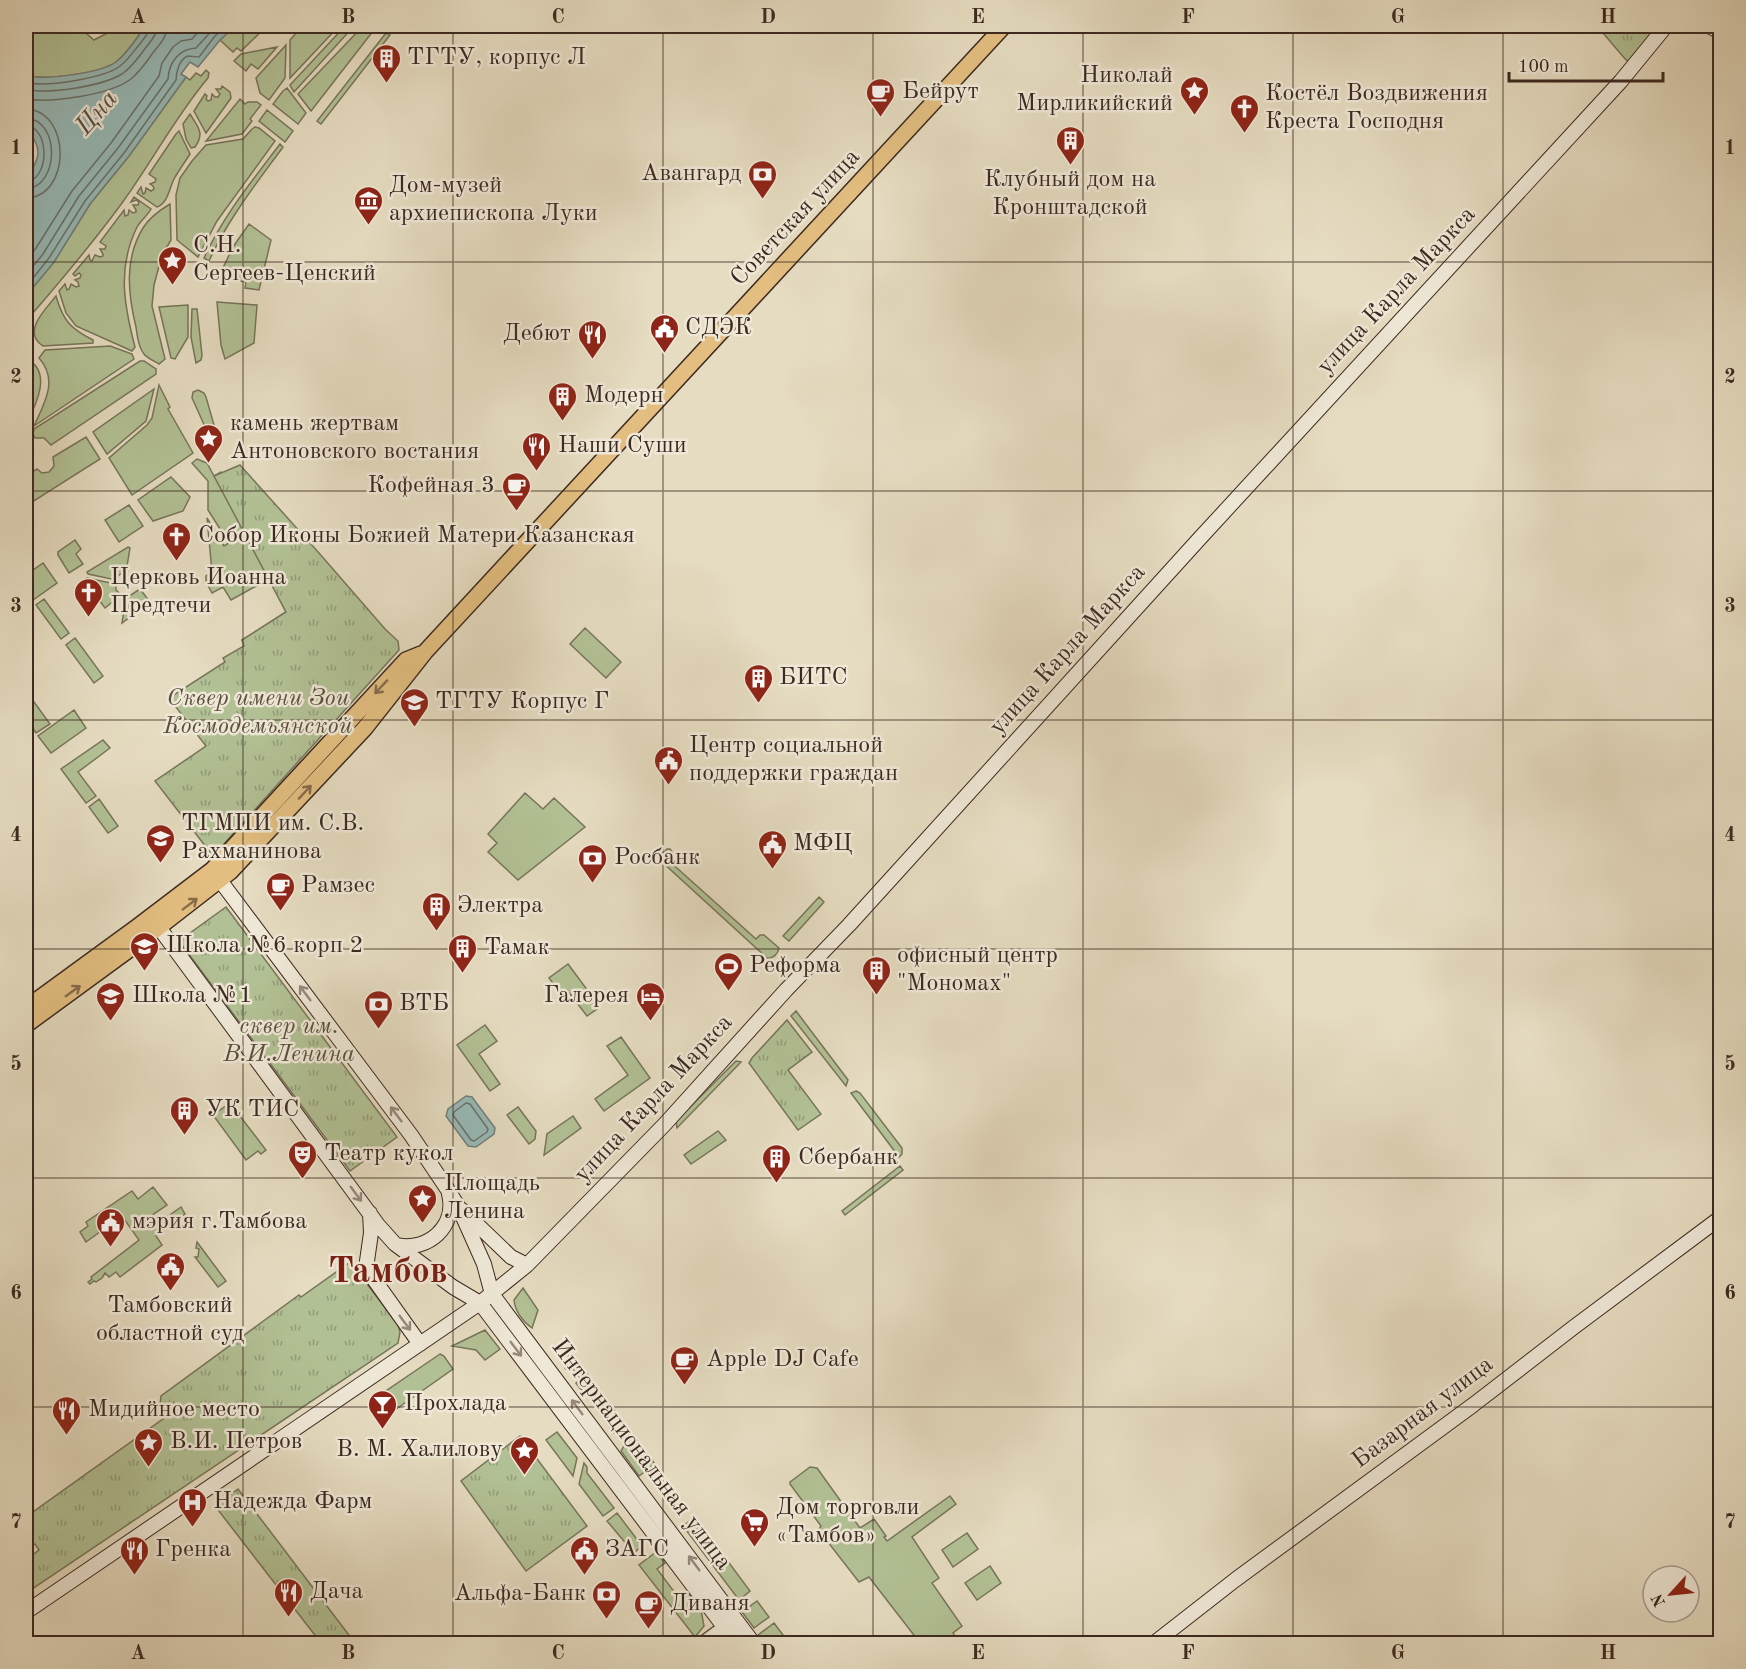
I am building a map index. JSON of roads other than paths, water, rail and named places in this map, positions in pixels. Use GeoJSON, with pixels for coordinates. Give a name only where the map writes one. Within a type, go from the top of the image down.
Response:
{"type":"FeatureCollection","features":[{"type":"Feature","properties":{"kind":"main road","name":"Советская улица"},"geometry":{"type":"LineString","coordinates":[[26,1025],[216,875],[406,660],[425,652],[1004,26]]}},
{"type":"Feature","properties":{"kind":"main road","name":"улица Карла Маркса"},"geometry":{"type":"LineString","coordinates":[[492,1294],[527,1265],[664,1124],[780,996],[849,925],[1196,542],[1621,81],[1666,26]]}},
{"type":"Feature","properties":{"kind":"main road"},"geometry":{"type":"LineString","coordinates":[[1709,26],[1720,32]]}},
{"type":"Feature","properties":{"kind":"main road","name":"Интернациональная улица"},"geometry":{"type":"LineString","coordinates":[[216,875],[411,1135],[459,1208],[484,1264],[492,1294],[729,1622],[737,1644]]}},
{"type":"Feature","properties":{"kind":"main road","name":"Советская улица"},"geometry":{"type":"LineString","coordinates":[[26,1008],[155,922]]}},
{"type":"Feature","properties":{"kind":"main road","name":"Интернациональная улица"},"geometry":{"type":"LineString","coordinates":[[155,922],[395,1244],[453,1287],[480,1303],[729,1622],[754,1644]]}},
{"type":"Feature","properties":{"kind":"main road"},"geometry":{"type":"LineString","coordinates":[[395,1244],[404,1246],[423,1244],[439,1234],[445,1226],[450,1208],[448,1190]]}},
{"type":"Feature","properties":{"kind":"main road"},"geometry":{"type":"LineString","coordinates":[[459,1208],[511,1257],[527,1265]]}},
{"type":"Feature","properties":{"kind":"main road"},"geometry":{"type":"LineString","coordinates":[[370,1213],[371,1233],[366,1261],[368,1271],[420,1344]]}},
{"type":"Feature","properties":{"kind":"main road","name":"Базарная улица"},"geometry":{"type":"LineString","coordinates":[[1153,1644],[1235,1580],[1459,1416],[1720,1218]]}},
{"type":"Feature","properties":{"kind":"main road"},"geometry":{"type":"LineString","coordinates":[[26,1612],[492,1294]]}},
{"type":"Feature","properties":{"kind":"street"},"geometry":{"type":"LineString","coordinates":[[701,1644],[729,1622]]}},
{"type":"Feature","properties":{"kind":"water","name":"Цна"},"geometry":{"type":"Polygon","coordinates":[[[146,26],[235,26],[198,67],[190,62],[181,74],[186,77],[129,156],[90,204],[54,262],[26,296],[26,179],[37,159],[38,148],[26,129],[26,75],[58,76],[85,73],[109,66],[124,54],[146,26]]]}},
{"type":"Feature","properties":{"kind":"water"},"geometry":{"type":"Polygon","coordinates":[[[466,1096],[472,1097],[495,1128],[494,1134],[476,1147],[468,1146],[446,1116],[448,1109],[466,1096]]]}},
{"type":"Feature","properties":{"kind":"place","name":"ТГТУ, корпус Л"},"geometry":{"type":"Point","coordinates":[386,84]}},
{"type":"Feature","properties":{"kind":"place","name":"Николай Мирликийский"},"geometry":{"type":"Point","coordinates":[1194,116]}},
{"type":"Feature","properties":{"kind":"place","name":"Бейрут"},"geometry":{"type":"Point","coordinates":[881,118]}},
{"type":"Feature","properties":{"kind":"place","name":"Костёл Воздвижения Креста Господня"},"geometry":{"type":"Point","coordinates":[1244,134]}},
{"type":"Feature","properties":{"kind":"place","name":"Клубный дом на Кронштадской"},"geometry":{"type":"Point","coordinates":[1070,166]}},
{"type":"Feature","properties":{"kind":"place","name":"Авангард"},"geometry":{"type":"Point","coordinates":[762,200]}},
{"type":"Feature","properties":{"kind":"place","name":"Дом-музей архиепископа Луки"},"geometry":{"type":"Point","coordinates":[368,226]}},
{"type":"Feature","properties":{"kind":"place","name":"С.Н. Сергеев-Ценский"},"geometry":{"type":"Point","coordinates":[172,286]}},
{"type":"Feature","properties":{"kind":"place","name":"СДЭК"},"geometry":{"type":"Point","coordinates":[664,354]}},
{"type":"Feature","properties":{"kind":"place","name":"Дебют"},"geometry":{"type":"Point","coordinates":[592,360]}},
{"type":"Feature","properties":{"kind":"place","name":"Модерн"},"geometry":{"type":"Point","coordinates":[563,422]}},
{"type":"Feature","properties":{"kind":"place","name":"камень жертвам Антоновского востания"},"geometry":{"type":"Point","coordinates":[209,464]}},
{"type":"Feature","properties":{"kind":"place","name":"Наши Суши"},"geometry":{"type":"Point","coordinates":[537,472]}},
{"type":"Feature","properties":{"kind":"place","name":"Кофейная 3"},"geometry":{"type":"Point","coordinates":[516,512]}},
{"type":"Feature","properties":{"kind":"place","name":"Собор Иконы Божией Матери Казанская"},"geometry":{"type":"Point","coordinates":[177,562]}},
{"type":"Feature","properties":{"kind":"place","name":"Церковь Иоанна Предтечи"},"geometry":{"type":"Point","coordinates":[89,618]}},
{"type":"Feature","properties":{"kind":"place","name":"БИТС"},"geometry":{"type":"Point","coordinates":[758,704]}},
{"type":"Feature","properties":{"kind":"place","name":"ТГТУ Корпус Г"},"geometry":{"type":"Point","coordinates":[414,728]}},
{"type":"Feature","properties":{"kind":"place","name":"Центр социальной поддержки граждан"},"geometry":{"type":"Point","coordinates":[668,786]}},
{"type":"Feature","properties":{"kind":"place","name":"ТГМПИ им. С.В. Рахманинова"},"geometry":{"type":"Point","coordinates":[160,864]}},
{"type":"Feature","properties":{"kind":"place","name":"МФЦ"},"geometry":{"type":"Point","coordinates":[772,870]}},
{"type":"Feature","properties":{"kind":"place","name":"Росбанк"},"geometry":{"type":"Point","coordinates":[593,884]}},
{"type":"Feature","properties":{"kind":"place","name":"Рамзес"},"geometry":{"type":"Point","coordinates":[280,912]}},
{"type":"Feature","properties":{"kind":"place","name":"Электра"},"geometry":{"type":"Point","coordinates":[436,932]}},
{"type":"Feature","properties":{"kind":"place","name":"Школа №6 корп 2"},"geometry":{"type":"Point","coordinates":[145,972]}},
{"type":"Feature","properties":{"kind":"place","name":"Тамак"},"geometry":{"type":"Point","coordinates":[463,974]}},
{"type":"Feature","properties":{"kind":"place","name":"Реформа"},"geometry":{"type":"Point","coordinates":[728,992]}},
{"type":"Feature","properties":{"kind":"place","name":"офисный центр \"Мономах\""},"geometry":{"type":"Point","coordinates":[876,996]}},
{"type":"Feature","properties":{"kind":"place","name":"Школа №1"},"geometry":{"type":"Point","coordinates":[111,1022]}},
{"type":"Feature","properties":{"kind":"place","name":"Галерея"},"geometry":{"type":"Point","coordinates":[650,1022]}},
{"type":"Feature","properties":{"kind":"place","name":"ВТБ"},"geometry":{"type":"Point","coordinates":[378,1030]}},
{"type":"Feature","properties":{"kind":"place","name":"УК ТИС"},"geometry":{"type":"Point","coordinates":[184,1136]}},
{"type":"Feature","properties":{"kind":"place","name":"Театр кукол"},"geometry":{"type":"Point","coordinates":[303,1180]}},
{"type":"Feature","properties":{"kind":"place","name":"Сбербанк"},"geometry":{"type":"Point","coordinates":[777,1184]}},
{"type":"Feature","properties":{"kind":"place","name":"Площадь Ленина"},"geometry":{"type":"Point","coordinates":[423,1224]}},
{"type":"Feature","properties":{"kind":"place","name":"мэрия г.Тамбова"},"geometry":{"type":"Point","coordinates":[111,1248]}},
{"type":"Feature","properties":{"kind":"place","name":"Тамбовский областной суд"},"geometry":{"type":"Point","coordinates":[170,1292]}},
{"type":"Feature","properties":{"kind":"place","name":"Apple DJ Cafe"},"geometry":{"type":"Point","coordinates":[685,1386]}},
{"type":"Feature","properties":{"kind":"place","name":"Прохлада"},"geometry":{"type":"Point","coordinates":[383,1430]}},
{"type":"Feature","properties":{"kind":"place","name":"Мидийное место"},"geometry":{"type":"Point","coordinates":[67,1436]}},
{"type":"Feature","properties":{"kind":"place","name":"В.И. Петров"},"geometry":{"type":"Point","coordinates":[149,1468]}},
{"type":"Feature","properties":{"kind":"place","name":"В. М. Халилову"},"geometry":{"type":"Point","coordinates":[524,1476]}},
{"type":"Feature","properties":{"kind":"place","name":"Надежда Фарм"},"geometry":{"type":"Point","coordinates":[192,1528]}},
{"type":"Feature","properties":{"kind":"place","name":"Дом торговли «Тамбов»"},"geometry":{"type":"Point","coordinates":[755,1548]}},
{"type":"Feature","properties":{"kind":"place","name":"Гренка"},"geometry":{"type":"Point","coordinates":[134,1576]}},
{"type":"Feature","properties":{"kind":"place","name":"ЗАГС"},"geometry":{"type":"Point","coordinates":[584,1576]}},
{"type":"Feature","properties":{"kind":"place","name":"Дача"},"geometry":{"type":"Point","coordinates":[289,1618]}},
{"type":"Feature","properties":{"kind":"place","name":"Альфа-Банк"},"geometry":{"type":"Point","coordinates":[607,1620]}},
{"type":"Feature","properties":{"kind":"place","name":"Диваня"},"geometry":{"type":"Point","coordinates":[649,1630]}},
{"type":"Feature","properties":{"kind":"district","name":"Тамбов"},"geometry":{"type":"Point","coordinates":[388,1273]}},
{"type":"Feature","properties":{"kind":"park label","name":"Cквер имени Зои Космодемьянской"},"geometry":{"type":"Point","coordinates":[258,713]}},
{"type":"Feature","properties":{"kind":"park label","name":"сквер им. В.И.Ленина"},"geometry":{"type":"Point","coordinates":[289,1041]}}]}
